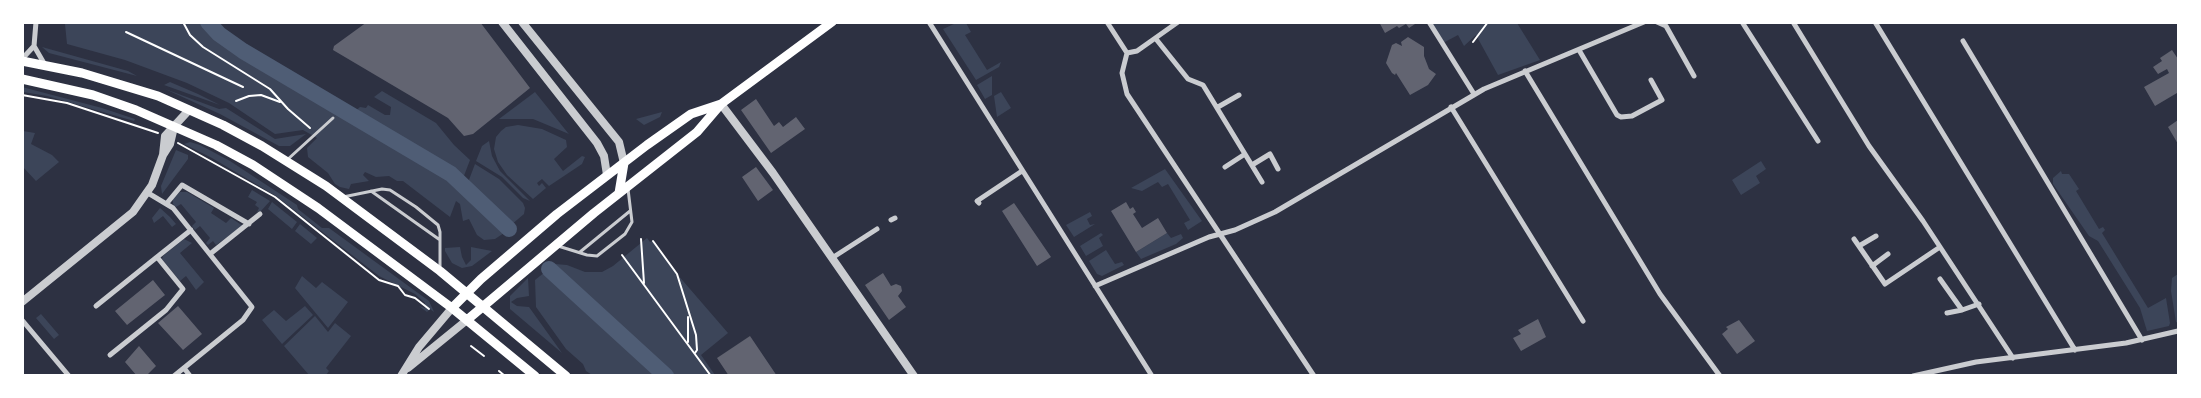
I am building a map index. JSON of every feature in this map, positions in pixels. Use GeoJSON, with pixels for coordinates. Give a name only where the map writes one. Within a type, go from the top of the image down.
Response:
{"type":"FeatureCollection","features":[{"type":"Feature","properties":{"kind":"main road"},"geometry":{"type":"LineString","coordinates":[[466,320],[627,186],[697,132],[721,104],[832,22]]}},
{"type":"Feature","properties":{"kind":"main road"},"geometry":{"type":"LineString","coordinates":[[22,60],[122,84],[223,125],[286,160],[440,271],[566,376]]}},
{"type":"Feature","properties":{"kind":"main road"},"geometry":{"type":"LineString","coordinates":[[22,79],[93,95],[174,125],[228,151],[274,177],[452,308],[535,376]]}},
{"type":"Feature","properties":{"kind":"main road"},"geometry":{"type":"LineString","coordinates":[[452,308],[515,250],[624,162],[691,114],[721,104]]}},
{"type":"Feature","properties":{"kind":"main road"},"geometry":{"type":"LineString","coordinates":[[619,193],[624,162]]}},
{"type":"Feature","properties":{"kind":"street"},"geometry":{"type":"LineString","coordinates":[[22,60],[34,46],[36,22]]}},
{"type":"Feature","properties":{"kind":"street"},"geometry":{"type":"LineString","coordinates":[[502,22],[604,155],[607,175]]}},
{"type":"Feature","properties":{"kind":"street"},"geometry":{"type":"LineString","coordinates":[[522,22],[619,142],[624,162]]}},
{"type":"Feature","properties":{"kind":"street"},"geometry":{"type":"LineString","coordinates":[[929,22],[1152,376]]}},
{"type":"Feature","properties":{"kind":"street"},"geometry":{"type":"LineString","coordinates":[[1107,22],[1126,53],[1122,73],[1127,94],[1314,376]]}},
{"type":"Feature","properties":{"kind":"street"},"geometry":{"type":"LineString","coordinates":[[1126,53],[1137,51],[1178,22]]}},
{"type":"Feature","properties":{"kind":"street"},"geometry":{"type":"LineString","coordinates":[[1429,22],[1474,94]]}},
{"type":"Feature","properties":{"kind":"street"},"geometry":{"type":"LineString","coordinates":[[1095,286],[1219,234],[1235,230],[1297,201],[1474,94],[1644,22]]}},
{"type":"Feature","properties":{"kind":"street"},"geometry":{"type":"LineString","coordinates":[[1658,22],[1666,26],[1694,76]]}},
{"type":"Feature","properties":{"kind":"street"},"geometry":{"type":"LineString","coordinates":[[1742,22],[1818,141]]}},
{"type":"Feature","properties":{"kind":"street"},"geometry":{"type":"LineString","coordinates":[[1793,22],[1869,146],[1979,304],[2013,358]]}},
{"type":"Feature","properties":{"kind":"street"},"geometry":{"type":"LineString","coordinates":[[1875,22],[2075,350]]}},
{"type":"Feature","properties":{"kind":"street"},"geometry":{"type":"LineString","coordinates":[[1156,39],[1188,79],[1203,85],[1262,182]]}},
{"type":"Feature","properties":{"kind":"street"},"geometry":{"type":"LineString","coordinates":[[1963,41],[2142,340]]}},
{"type":"Feature","properties":{"kind":"street"},"geometry":{"type":"LineString","coordinates":[[34,46],[46,65]]}},
{"type":"Feature","properties":{"kind":"street"},"geometry":{"type":"LineString","coordinates":[[1579,50],[1617,114],[1621,117],[1632,116],[1662,100],[1651,80]]}},
{"type":"Feature","properties":{"kind":"street"},"geometry":{"type":"LineString","coordinates":[[1525,71],[1660,294],[1720,376]]}},
{"type":"Feature","properties":{"kind":"street"},"geometry":{"type":"LineString","coordinates":[[553,87],[565,76]]}},
{"type":"Feature","properties":{"kind":"street"},"geometry":{"type":"LineString","coordinates":[[1218,108],[1238,95]]}},
{"type":"Feature","properties":{"kind":"street"},"geometry":{"type":"LineString","coordinates":[[721,104],[760,155],[911,375]]}},
{"type":"Feature","properties":{"kind":"street"},"geometry":{"type":"LineString","coordinates":[[1451,107],[1583,321]]}},
{"type":"Feature","properties":{"kind":"street"},"geometry":{"type":"LineString","coordinates":[[22,302],[133,212],[148,193],[174,125],[189,110]]}},
{"type":"Feature","properties":{"kind":"street"},"geometry":{"type":"LineString","coordinates":[[586,130],[600,119]]}},
{"type":"Feature","properties":{"kind":"street"},"geometry":{"type":"LineString","coordinates":[[1225,167],[1245,154]]}},
{"type":"Feature","properties":{"kind":"street"},"geometry":{"type":"LineString","coordinates":[[1252,164],[1270,154],[1278,169]]}},
{"type":"Feature","properties":{"kind":"street"},"geometry":{"type":"LineString","coordinates":[[978,203],[977,201],[1022,171]]}},
{"type":"Feature","properties":{"kind":"street"},"geometry":{"type":"LineString","coordinates":[[167,203],[182,185],[249,224]]}},
{"type":"Feature","properties":{"kind":"street"},"geometry":{"type":"LineString","coordinates":[[148,193],[167,203],[252,307],[243,320],[174,376]]}},
{"type":"Feature","properties":{"kind":"street"},"geometry":{"type":"LineString","coordinates":[[210,254],[260,214]]}},
{"type":"Feature","properties":{"kind":"street"},"geometry":{"type":"LineString","coordinates":[[832,258],[877,229]]}},
{"type":"Feature","properties":{"kind":"street"},"geometry":{"type":"LineString","coordinates":[[96,306],[191,230]]}},
{"type":"Feature","properties":{"kind":"street"},"geometry":{"type":"LineString","coordinates":[[1859,246],[1876,236]]}},
{"type":"Feature","properties":{"kind":"street"},"geometry":{"type":"LineString","coordinates":[[1854,239],[1885,284],[1940,247]]}},
{"type":"Feature","properties":{"kind":"street"},"geometry":{"type":"LineString","coordinates":[[1872,266],[1888,254]]}},
{"type":"Feature","properties":{"kind":"street"},"geometry":{"type":"LineString","coordinates":[[110,356],[166,310],[183,289],[157,257]]}},
{"type":"Feature","properties":{"kind":"street"},"geometry":{"type":"LineString","coordinates":[[1940,280],[1962,310]]}},
{"type":"Feature","properties":{"kind":"street"},"geometry":{"type":"LineString","coordinates":[[1947,313],[1979,304]]}},
{"type":"Feature","properties":{"kind":"street"},"geometry":{"type":"LineString","coordinates":[[403,372],[419,347],[452,308]]}},
{"type":"Feature","properties":{"kind":"street"},"geometry":{"type":"LineString","coordinates":[[22,320],[67,373],[60,376]]}},
{"type":"Feature","properties":{"kind":"street"},"geometry":{"type":"LineString","coordinates":[[403,372],[466,320]]}},
{"type":"Feature","properties":{"kind":"street"},"geometry":{"type":"LineString","coordinates":[[1913,376],[1962,365],[2142,340],[2178,331]]}},
{"type":"Feature","properties":{"kind":"street"},"geometry":{"type":"LineString","coordinates":[[184,368],[190,376]]}},
{"type":"Feature","properties":{"kind":"lane"},"geometry":{"type":"LineString","coordinates":[[286,160],[333,118]]}},
{"type":"Feature","properties":{"kind":"lane"},"geometry":{"type":"LineString","coordinates":[[555,245],[597,256],[625,234],[632,222],[627,186]]}},
{"type":"Feature","properties":{"kind":"lane"},"geometry":{"type":"LineString","coordinates":[[341,198],[370,191],[390,190],[435,221],[440,232],[440,271]]}},
{"type":"Feature","properties":{"kind":"lane"},"geometry":{"type":"LineString","coordinates":[[370,191],[440,240]]}},
{"type":"Feature","properties":{"kind":"lane"},"geometry":{"type":"LineString","coordinates":[[580,253],[630,211]]}},
{"type":"Feature","properties":{"kind":"path"},"geometry":{"type":"LineString","coordinates":[[183,22],[190,34],[203,47],[270,89],[282,103],[310,128]]}},
{"type":"Feature","properties":{"kind":"path"},"geometry":{"type":"LineString","coordinates":[[1473,42],[1488,22]]}},
{"type":"Feature","properties":{"kind":"path"},"geometry":{"type":"LineString","coordinates":[[126,32],[243,87]]}},
{"type":"Feature","properties":{"kind":"path"},"geometry":{"type":"LineString","coordinates":[[22,95],[67,103],[168,138],[275,197],[379,280],[398,286],[405,295],[415,298],[429,309]]}},
{"type":"Feature","properties":{"kind":"path"},"geometry":{"type":"LineString","coordinates":[[236,101],[250,96],[261,95],[268,96],[282,103]]}},
{"type":"Feature","properties":{"kind":"path"},"geometry":{"type":"LineString","coordinates":[[641,239],[645,286]]}},
{"type":"Feature","properties":{"kind":"path"},"geometry":{"type":"LineString","coordinates":[[652,241],[677,274],[698,343],[695,353]]}},
{"type":"Feature","properties":{"kind":"path"},"geometry":{"type":"LineString","coordinates":[[622,254],[711,376]]}},
{"type":"Feature","properties":{"kind":"path"},"geometry":{"type":"LineString","coordinates":[[688,314],[688,344]]}},
{"type":"Feature","properties":{"kind":"path"},"geometry":{"type":"LineString","coordinates":[[471,346],[484,356]]}},
{"type":"Feature","properties":{"kind":"path"},"geometry":{"type":"LineString","coordinates":[[499,371],[504,376]]}},
{"type":"Feature","properties":{"kind":"shaded area"},"geometry":{"type":"Polygon","coordinates":[[[70,22],[208,23],[219,34],[243,51],[444,173],[507,231],[495,239],[484,240],[477,235],[469,219],[463,221],[460,204],[456,201],[450,217],[403,181],[397,181],[389,176],[376,177],[365,172],[363,175],[369,181],[351,184],[349,189],[340,187],[335,184],[328,173],[308,157],[307,148],[317,138],[303,130],[275,134],[229,103],[187,83],[125,60],[67,44],[65,24],[70,22]]]}},
{"type":"Feature","properties":{"kind":"shaded area"},"geometry":{"type":"Polygon","coordinates":[[[956,23],[966,23],[971,32],[965,35],[987,70],[1001,62],[999,67],[976,80],[943,29],[956,23]]]}},
{"type":"Feature","properties":{"kind":"shaded area"},"geometry":{"type":"Polygon","coordinates":[[[1429,23],[1517,23],[1540,60],[1498,75],[1476,35],[1464,46],[1458,35],[1443,43],[1429,23]]]}},
{"type":"Feature","properties":{"kind":"shaded area"},"geometry":{"type":"Polygon","coordinates":[[[42,47],[128,71],[137,76],[49,53],[42,47]]]}},
{"type":"Feature","properties":{"kind":"shaded area"},"geometry":{"type":"Polygon","coordinates":[[[992,76],[992,95],[985,99],[977,85],[992,76]]]}},
{"type":"Feature","properties":{"kind":"shaded area"},"geometry":{"type":"Polygon","coordinates":[[[170,82],[198,94],[220,105],[164,85],[170,82]]]}},
{"type":"Feature","properties":{"kind":"shaded area"},"geometry":{"type":"Polygon","coordinates":[[[22,87],[102,108],[135,119],[134,121],[47,96],[23,92],[22,87]]]}},
{"type":"Feature","properties":{"kind":"shaded area"},"geometry":{"type":"Polygon","coordinates":[[[165,89],[219,109],[226,108],[275,139],[306,134],[290,146],[279,146],[220,114],[165,89]]]}},
{"type":"Feature","properties":{"kind":"shaded area"},"geometry":{"type":"Polygon","coordinates":[[[382,91],[436,123],[454,145],[470,160],[462,181],[428,154],[352,114],[360,107],[366,108],[368,105],[385,115],[390,115],[391,107],[374,97],[382,91]]]}},
{"type":"Feature","properties":{"kind":"shaded area"},"geometry":{"type":"Polygon","coordinates":[[[535,92],[569,134],[533,119],[499,119],[535,92]]]}},
{"type":"Feature","properties":{"kind":"shaded area"},"geometry":{"type":"Polygon","coordinates":[[[1001,92],[1011,108],[997,117],[994,96],[1001,92]]]}},
{"type":"Feature","properties":{"kind":"shaded area"},"geometry":{"type":"Polygon","coordinates":[[[662,112],[660,117],[644,125],[636,119],[662,112]]]}},
{"type":"Feature","properties":{"kind":"shaded area"},"geometry":{"type":"Polygon","coordinates":[[[518,125],[542,129],[566,140],[567,147],[554,159],[563,171],[582,156],[585,157],[582,164],[549,186],[542,179],[537,183],[539,186],[542,183],[546,188],[533,199],[507,175],[498,162],[494,149],[496,137],[501,131],[506,127],[518,125]]]}},
{"type":"Feature","properties":{"kind":"shaded area"},"geometry":{"type":"Polygon","coordinates":[[[23,131],[35,133],[31,144],[52,155],[59,162],[36,181],[23,167],[23,131]]]}},
{"type":"Feature","properties":{"kind":"shaded area"},"geometry":{"type":"Polygon","coordinates":[[[489,141],[492,156],[500,171],[530,201],[523,198],[502,177],[476,161],[482,146],[489,141]]]}},
{"type":"Feature","properties":{"kind":"shaded area"},"geometry":{"type":"Polygon","coordinates":[[[190,142],[200,145],[230,161],[297,205],[298,209],[322,228],[329,228],[429,301],[434,312],[430,309],[427,312],[419,306],[425,308],[425,303],[415,294],[379,276],[276,196],[212,158],[184,144],[190,142]]]}},
{"type":"Feature","properties":{"kind":"shaded area"},"geometry":{"type":"Polygon","coordinates":[[[176,150],[188,155],[188,159],[162,194],[161,186],[176,150]]]}},
{"type":"Feature","properties":{"kind":"shaded area"},"geometry":{"type":"Polygon","coordinates":[[[1761,161],[1766,169],[1756,176],[1760,183],[1741,195],[1732,180],[1761,161]]]}},
{"type":"Feature","properties":{"kind":"shaded area"},"geometry":{"type":"Polygon","coordinates":[[[475,164],[499,179],[523,203],[525,208],[524,214],[511,225],[467,185],[475,164]]]}},
{"type":"Feature","properties":{"kind":"shaded area"},"geometry":{"type":"Polygon","coordinates":[[[1165,169],[1202,221],[1188,230],[1184,223],[1190,220],[1168,184],[1162,187],[1158,182],[1142,191],[1131,188],[1165,169]]]}},
{"type":"Feature","properties":{"kind":"shaded area"},"geometry":{"type":"Polygon","coordinates":[[[2061,171],[2062,174],[2069,174],[2079,189],[2076,191],[2099,229],[2103,227],[2105,230],[2102,233],[2148,308],[2166,298],[2169,326],[2147,331],[2140,308],[2098,241],[2089,236],[2053,184],[2053,178],[2061,171]]]}},
{"type":"Feature","properties":{"kind":"shaded area"},"geometry":{"type":"Polygon","coordinates":[[[252,190],[270,201],[261,211],[257,212],[259,208],[255,205],[257,202],[248,197],[252,190]]]}},
{"type":"Feature","properties":{"kind":"shaded area"},"geometry":{"type":"Polygon","coordinates":[[[180,192],[187,192],[214,208],[211,213],[226,223],[231,218],[243,226],[216,245],[213,241],[208,245],[206,243],[210,238],[200,226],[195,230],[192,226],[196,222],[181,204],[176,207],[173,204],[173,199],[180,192]]]}},
{"type":"Feature","properties":{"kind":"shaded area"},"geometry":{"type":"Polygon","coordinates":[[[272,202],[297,222],[292,229],[268,209],[272,202]]]}},
{"type":"Feature","properties":{"kind":"shaded area"},"geometry":{"type":"Polygon","coordinates":[[[160,208],[176,224],[172,227],[163,216],[154,223],[152,218],[160,208]]]}},
{"type":"Feature","properties":{"kind":"shaded area"},"geometry":{"type":"Polygon","coordinates":[[[1090,212],[1092,216],[1087,219],[1090,225],[1095,224],[1074,237],[1066,225],[1090,212]]]}},
{"type":"Feature","properties":{"kind":"shaded area"},"geometry":{"type":"Polygon","coordinates":[[[300,224],[317,238],[311,244],[295,231],[300,224]]]}},
{"type":"Feature","properties":{"kind":"shaded area"},"geometry":{"type":"Polygon","coordinates":[[[1101,233],[1103,235],[1099,238],[1103,246],[1086,256],[1080,246],[1101,233]]]}},
{"type":"Feature","properties":{"kind":"shaded area"},"geometry":{"type":"Polygon","coordinates":[[[1167,233],[1171,238],[1181,234],[1183,238],[1176,244],[1141,259],[1136,252],[1167,233]]]}},
{"type":"Feature","properties":{"kind":"shaded area"},"geometry":{"type":"Polygon","coordinates":[[[647,238],[650,242],[653,241],[677,274],[728,333],[701,355],[715,375],[592,375],[566,349],[536,307],[535,280],[555,264],[567,265],[585,272],[602,272],[613,266],[647,238]]]}},
{"type":"Feature","properties":{"kind":"shaded area"},"geometry":{"type":"Polygon","coordinates":[[[184,239],[192,243],[180,253],[204,282],[196,290],[186,276],[180,281],[162,259],[163,256],[184,239]]]}},
{"type":"Feature","properties":{"kind":"shaded area"},"geometry":{"type":"Polygon","coordinates":[[[460,247],[466,265],[471,260],[471,247],[492,251],[472,266],[462,268],[452,263],[445,251],[445,248],[460,247]]]}},
{"type":"Feature","properties":{"kind":"shaded area"},"geometry":{"type":"Polygon","coordinates":[[[1106,250],[1115,264],[1122,262],[1124,265],[1102,276],[1097,274],[1089,261],[1106,250]]]}},
{"type":"Feature","properties":{"kind":"shaded area"},"geometry":{"type":"Polygon","coordinates":[[[2178,274],[2178,323],[2176,322],[2171,291],[2172,278],[2178,274]]]}},
{"type":"Feature","properties":{"kind":"shaded area"},"geometry":{"type":"Polygon","coordinates":[[[302,276],[316,288],[322,282],[348,302],[328,328],[295,288],[302,276]]]}},
{"type":"Feature","properties":{"kind":"shaded area"},"geometry":{"type":"Polygon","coordinates":[[[528,278],[529,296],[517,298],[511,302],[517,306],[529,307],[562,353],[510,309],[510,296],[528,278]]]}},
{"type":"Feature","properties":{"kind":"shaded area"},"geometry":{"type":"Polygon","coordinates":[[[305,306],[313,315],[282,344],[262,320],[274,310],[286,321],[305,306]]]}},
{"type":"Feature","properties":{"kind":"shaded area"},"geometry":{"type":"Polygon","coordinates":[[[41,314],[59,335],[54,339],[36,318],[41,314]]]}},
{"type":"Feature","properties":{"kind":"shaded area"},"geometry":{"type":"Polygon","coordinates":[[[315,316],[328,332],[335,323],[351,336],[326,368],[329,371],[326,375],[309,375],[284,346],[315,316]]]}},
{"type":"Feature","properties":{"kind":"building"},"geometry":{"type":"Polygon","coordinates":[[[367,22],[480,22],[530,88],[473,134],[464,136],[448,118],[333,50],[334,46],[367,22]]]}},
{"type":"Feature","properties":{"kind":"building"},"geometry":{"type":"Polygon","coordinates":[[[1379,22],[1418,22],[1409,28],[1406,24],[1399,28],[1397,26],[1385,33],[1379,22]]]}},
{"type":"Feature","properties":{"kind":"building"},"geometry":{"type":"Polygon","coordinates":[[[1408,37],[1424,47],[1424,56],[1429,69],[1436,74],[1428,85],[1410,95],[1396,73],[1395,75],[1392,73],[1386,63],[1392,45],[1396,43],[1402,46],[1401,42],[1408,37]]]}},
{"type":"Feature","properties":{"kind":"building"},"geometry":{"type":"Polygon","coordinates":[[[2172,50],[2178,59],[2178,95],[2177,93],[2155,106],[2144,87],[2169,73],[2167,69],[2158,74],[2153,67],[2162,61],[2160,58],[2172,50]]]}},
{"type":"Feature","properties":{"kind":"building"},"geometry":{"type":"Polygon","coordinates":[[[756,99],[774,126],[779,122],[783,127],[796,117],[805,129],[771,153],[741,110],[756,99]]]}},
{"type":"Feature","properties":{"kind":"building"},"geometry":{"type":"Polygon","coordinates":[[[2178,120],[2178,144],[2168,127],[2178,120]]]}},
{"type":"Feature","properties":{"kind":"building"},"geometry":{"type":"Polygon","coordinates":[[[756,167],[773,190],[758,201],[742,177],[756,167]]]}},
{"type":"Feature","properties":{"kind":"building"},"geometry":{"type":"Polygon","coordinates":[[[1126,202],[1130,209],[1133,207],[1136,212],[1133,214],[1142,228],[1158,218],[1167,233],[1136,252],[1111,211],[1126,202]]]}},
{"type":"Feature","properties":{"kind":"building"},"geometry":{"type":"Polygon","coordinates":[[[1014,203],[1051,257],[1037,266],[1002,211],[1014,203]]]}},
{"type":"Feature","properties":{"kind":"building"},"geometry":{"type":"Polygon","coordinates":[[[883,273],[891,286],[896,284],[901,286],[902,291],[898,296],[906,307],[889,320],[865,285],[883,273]]]}},
{"type":"Feature","properties":{"kind":"building"},"geometry":{"type":"Polygon","coordinates":[[[153,280],[165,295],[127,325],[115,311],[153,280]]]}},
{"type":"Feature","properties":{"kind":"building"},"geometry":{"type":"Polygon","coordinates":[[[178,306],[202,334],[183,350],[158,323],[178,306]]]}},
{"type":"Feature","properties":{"kind":"building"},"geometry":{"type":"Polygon","coordinates":[[[1538,319],[1546,337],[1521,351],[1513,338],[1521,334],[1518,330],[1538,319]]]}},
{"type":"Feature","properties":{"kind":"building"},"geometry":{"type":"Polygon","coordinates":[[[1739,320],[1755,341],[1737,354],[1722,334],[1728,329],[1726,327],[1739,320]]]}},
{"type":"Feature","properties":{"kind":"building"},"geometry":{"type":"Polygon","coordinates":[[[750,336],[777,376],[729,376],[717,358],[750,336]]]}},
{"type":"Feature","properties":{"kind":"building"},"geometry":{"type":"Polygon","coordinates":[[[139,346],[156,366],[146,376],[137,376],[125,362],[139,346]]]}},
{"type":"Feature","properties":{"kind":"waterway"},"geometry":{"type":"LineString","coordinates":[[208,22],[219,34],[243,51],[451,174],[509,229]]}},
{"type":"Feature","properties":{"kind":"waterway"},"geometry":{"type":"LineString","coordinates":[[549,269],[666,376]]}}]}
